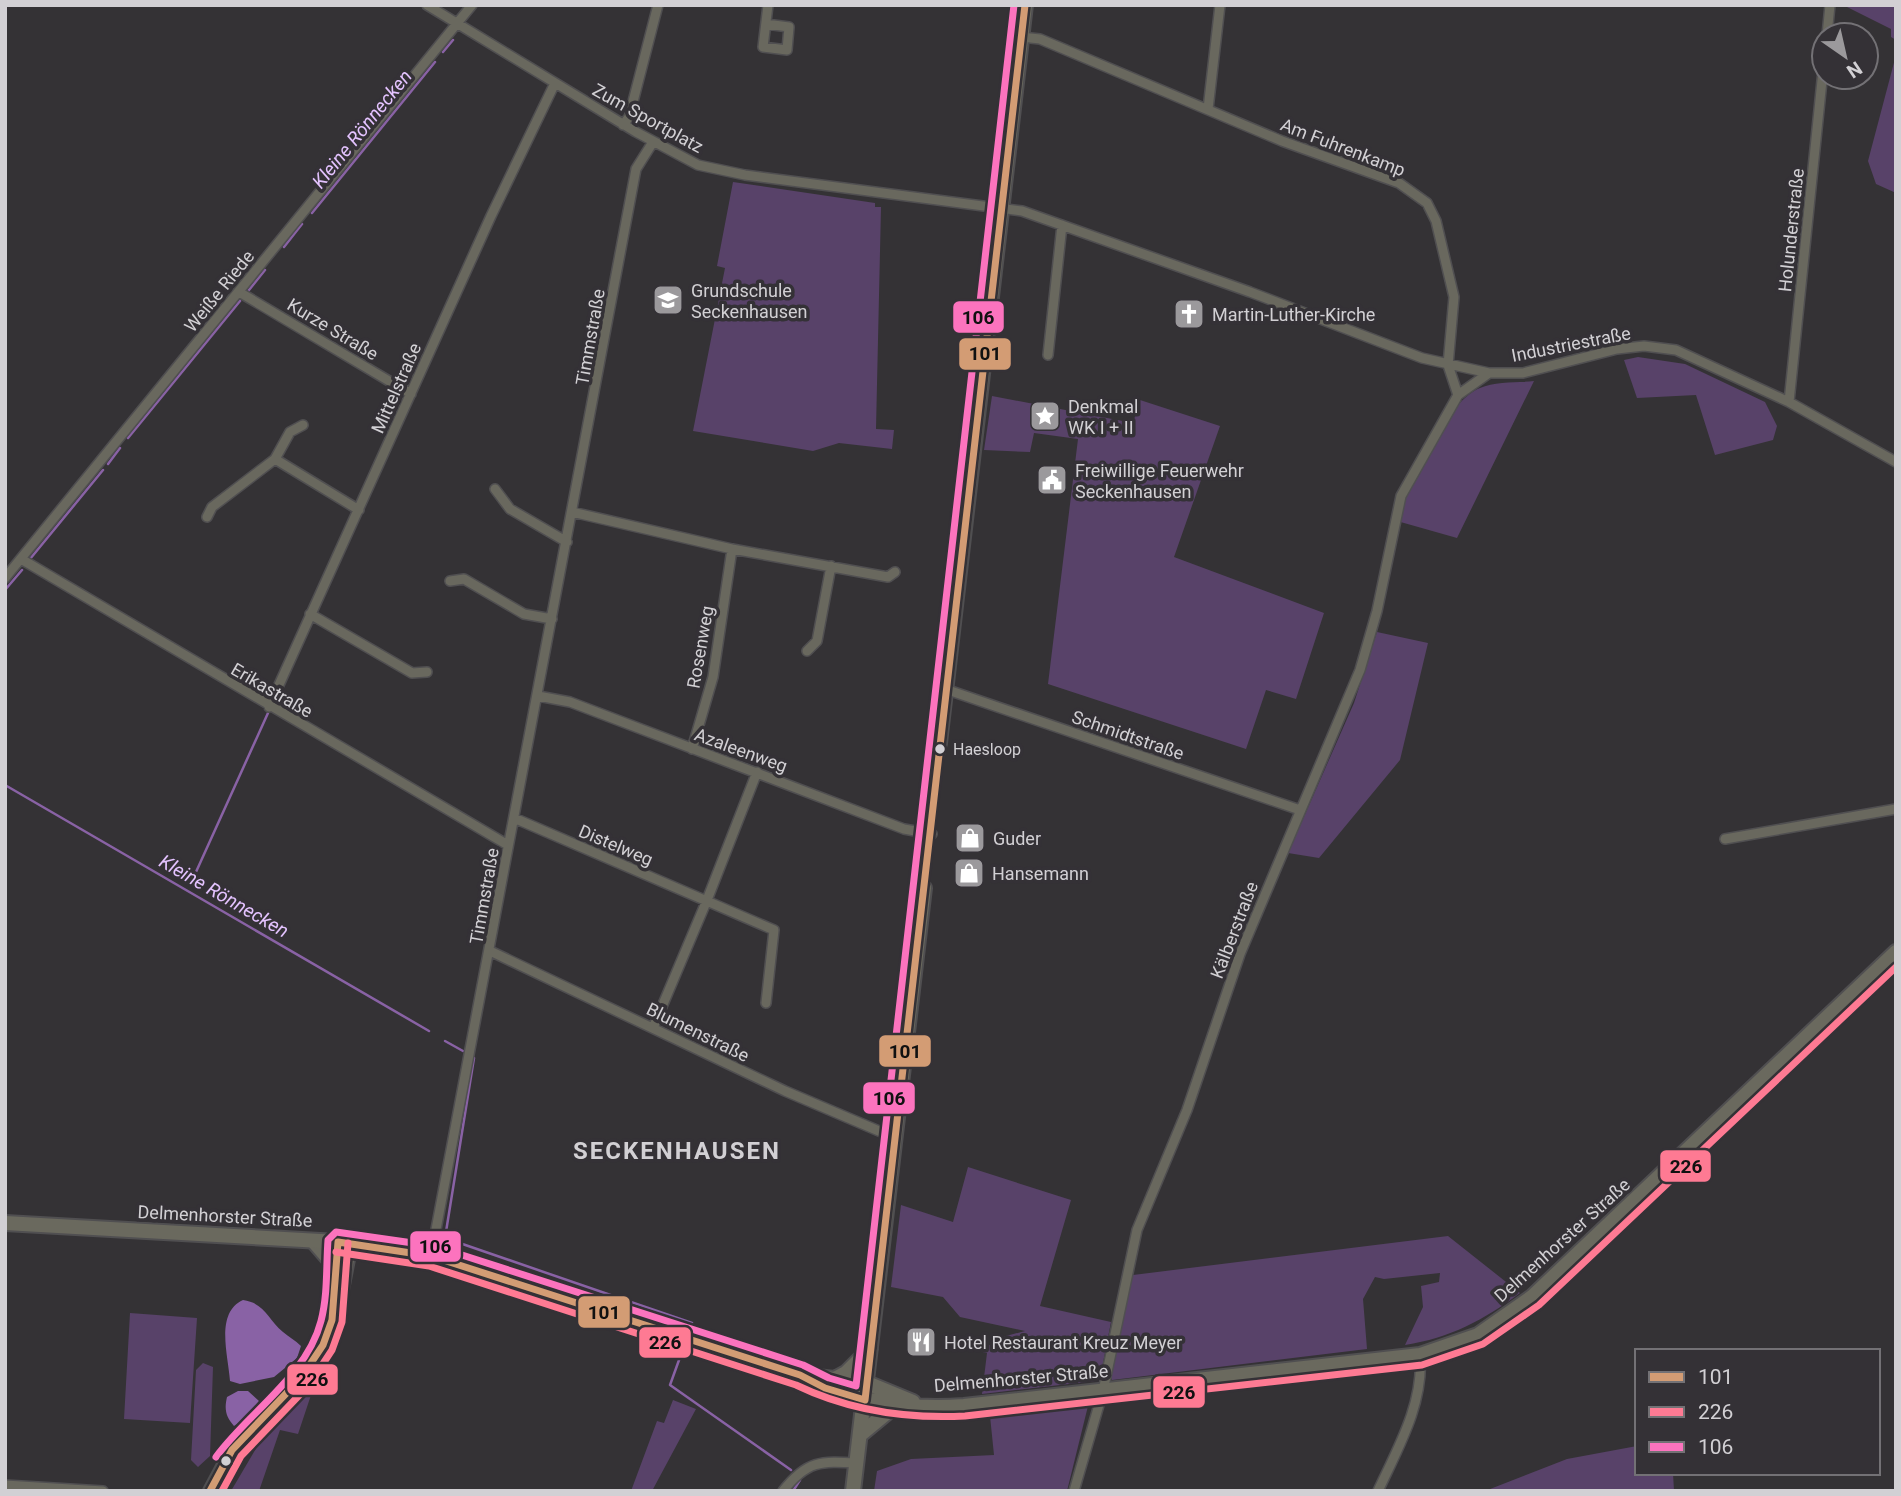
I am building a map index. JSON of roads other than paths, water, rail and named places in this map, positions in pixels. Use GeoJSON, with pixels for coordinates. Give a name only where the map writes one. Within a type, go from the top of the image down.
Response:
{"type":"FeatureCollection","features":[{"type":"Feature","properties":{"kind":"main road"},"geometry":{"type":"LineString","coordinates":[[853,1491],[921,895],[927,880],[928,833],[939,774],[937,758],[1025,5]]}},
{"type":"Feature","properties":{"kind":"main road","name":"Delmenhorster Straße"},"geometry":{"type":"LineString","coordinates":[[5,1223],[344,1243],[431,1256],[800,1375],[825,1388],[865,1400],[896,1405],[964,1406],[1420,1354],[1478,1335],[1532,1297],[1896,952]]}},
{"type":"Feature","properties":{"kind":"main road"},"geometry":{"type":"LineString","coordinates":[[835,1378],[846,1373],[870,1349]]}},
{"type":"Feature","properties":{"kind":"main road","name":"Delmenhorster Straße"},"geometry":{"type":"LineString","coordinates":[[800,1375],[867,1383],[918,1405]]}},
{"type":"Feature","properties":{"kind":"main road"},"geometry":{"type":"LineString","coordinates":[[861,1434],[896,1405]]}},
{"type":"Feature","properties":{"kind":"street","name":"Zum Sportplatz"},"geometry":{"type":"LineString","coordinates":[[427,5],[684,159],[722,171],[1002,207]]}},
{"type":"Feature","properties":{"kind":"street","name":"Weiße Riede"},"geometry":{"type":"LineString","coordinates":[[5,578],[472,5]]}},
{"type":"Feature","properties":{"kind":"street"},"geometry":{"type":"LineString","coordinates":[[624,125],[629,117],[658,5]]}},
{"type":"Feature","properties":{"kind":"street"},"geometry":{"type":"LineString","coordinates":[[766,24],[768,5]]}},
{"type":"Feature","properties":{"kind":"street"},"geometry":{"type":"LineString","coordinates":[[1208,109],[1220,5]]}},
{"type":"Feature","properties":{"kind":"street","name":"Am Fuhrenkamp"},"geometry":{"type":"LineString","coordinates":[[1021,37],[1040,39],[1282,141],[1399,183],[1427,203],[1436,220],[1454,297],[1448,365]]}},
{"type":"Feature","properties":{"kind":"street","name":"Mittelstraße"},"geometry":{"type":"LineString","coordinates":[[269,707],[555,83]]}},
{"type":"Feature","properties":{"kind":"street","name":"Holunderstraße"},"geometry":{"type":"LineString","coordinates":[[1789,402],[1821,91]]}},
{"type":"Feature","properties":{"kind":"street","name":"Timmstraße"},"geometry":{"type":"LineString","coordinates":[[431,1256],[636,169],[653,142]]}},
{"type":"Feature","properties":{"kind":"street","name":"Industriestraße"},"geometry":{"type":"LineString","coordinates":[[1002,207],[1062,225],[1448,365],[1489,373],[1523,373],[1617,349],[1644,346],[1676,350],[1789,402],[1896,463]]}},
{"type":"Feature","properties":{"kind":"street"},"geometry":{"type":"LineString","coordinates":[[1048,355],[1062,225]]}},
{"type":"Feature","properties":{"kind":"street","name":"Kurze Straße"},"geometry":{"type":"LineString","coordinates":[[239,292],[411,394]]}},
{"type":"Feature","properties":{"kind":"street"},"geometry":{"type":"LineString","coordinates":[[1448,365],[1458,395]]}},
{"type":"Feature","properties":{"kind":"street","name":"Kälberstraße"},"geometry":{"type":"LineString","coordinates":[[1074,1491],[1103,1391],[1137,1230],[1187,1110],[1240,954],[1360,670],[1377,611],[1401,496],[1458,395],[1489,373]]}},
{"type":"Feature","properties":{"kind":"street"},"geometry":{"type":"LineString","coordinates":[[207,517],[212,507],[275,459],[290,432],[303,425]]}},
{"type":"Feature","properties":{"kind":"street"},"geometry":{"type":"LineString","coordinates":[[275,459],[359,510]]}},
{"type":"Feature","properties":{"kind":"street"},"geometry":{"type":"LineString","coordinates":[[495,489],[510,509],[567,542]]}},
{"type":"Feature","properties":{"kind":"street"},"geometry":{"type":"LineString","coordinates":[[572,512],[732,549],[888,577],[895,572]]}},
{"type":"Feature","properties":{"kind":"street","name":"Rosenweg"},"geometry":{"type":"LineString","coordinates":[[692,749],[713,677],[732,549]]}},
{"type":"Feature","properties":{"kind":"street","name":"Erikastraße"},"geometry":{"type":"LineString","coordinates":[[21,559],[508,845]]}},
{"type":"Feature","properties":{"kind":"street"},"geometry":{"type":"LineString","coordinates":[[807,651],[817,640],[831,566]]}},
{"type":"Feature","properties":{"kind":"street"},"geometry":{"type":"LineString","coordinates":[[450,581],[464,579],[524,614],[552,619]]}},
{"type":"Feature","properties":{"kind":"street"},"geometry":{"type":"LineString","coordinates":[[310,614],[412,673],[427,672]]}},
{"type":"Feature","properties":{"kind":"street","name":"Schmidtstraße"},"geometry":{"type":"LineString","coordinates":[[945,689],[1300,810]]}},
{"type":"Feature","properties":{"kind":"street","name":"Azaleenweg"},"geometry":{"type":"LineString","coordinates":[[538,696],[570,702],[904,829],[928,833]]}},
{"type":"Feature","properties":{"kind":"street"},"geometry":{"type":"LineString","coordinates":[[653,1028],[757,772]]}},
{"type":"Feature","properties":{"kind":"street"},"geometry":{"type":"LineString","coordinates":[[1725,839],[1896,809]]}},
{"type":"Feature","properties":{"kind":"street","name":"Distelweg"},"geometry":{"type":"LineString","coordinates":[[513,818],[774,930],[766,1003]]}},
{"type":"Feature","properties":{"kind":"street","name":"Blumenstraße"},"geometry":{"type":"LineString","coordinates":[[490,951],[785,1091],[893,1137]]}},
{"type":"Feature","properties":{"kind":"street"},"geometry":{"type":"LineString","coordinates":[[312,1241],[337,1270]]}},
{"type":"Feature","properties":{"kind":"street"},"geometry":{"type":"LineString","coordinates":[[210,1491],[221,1466],[239,1442],[314,1362],[332,1320],[337,1270],[344,1243]]}},
{"type":"Feature","properties":{"kind":"street"},"geometry":{"type":"LineString","coordinates":[[219,1491],[243,1448],[311,1379],[332,1345],[344,1243]]}},
{"type":"Feature","properties":{"kind":"street"},"geometry":{"type":"LineString","coordinates":[[1378,1491],[1412,1412],[1421,1382],[1420,1354]]}},
{"type":"Feature","properties":{"kind":"street"},"geometry":{"type":"LineString","coordinates":[[783,1491],[795,1476],[812,1464],[858,1463]]}},
{"type":"Feature","properties":{"kind":"street"},"geometry":{"type":"LineString","coordinates":[[5,1485],[103,1491]]}},
{"type":"Feature","properties":{"kind":"waterway","name":"Kleine Rönnecken"},"geometry":{"type":"LineString","coordinates":[[443,52],[453,40]]}},
{"type":"Feature","properties":{"kind":"waterway","name":"Kleine Rönnecken"},"geometry":{"type":"LineString","coordinates":[[312,213],[435,62]]}},
{"type":"Feature","properties":{"kind":"waterway"},"geometry":{"type":"LineString","coordinates":[[284,247],[302,224]]}},
{"type":"Feature","properties":{"kind":"waterway"},"geometry":{"type":"LineString","coordinates":[[249,290],[265,270]]}},
{"type":"Feature","properties":{"kind":"waterway","name":"Kleine Rönnecken"},"geometry":{"type":"LineString","coordinates":[[128,438],[240,301]]}},
{"type":"Feature","properties":{"kind":"waterway","name":"Kleine Rönnecken"},"geometry":{"type":"LineString","coordinates":[[108,464],[120,448]]}},
{"type":"Feature","properties":{"kind":"waterway","name":"Kleine Rönnecken"},"geometry":{"type":"LineString","coordinates":[[30,559],[103,470]]}},
{"type":"Feature","properties":{"kind":"waterway","name":"Kleine Rönnecken"},"geometry":{"type":"LineString","coordinates":[[5,590],[22,570]]}},
{"type":"Feature","properties":{"kind":"waterway"},"geometry":{"type":"LineString","coordinates":[[191,883],[268,713]]}},
{"type":"Feature","properties":{"kind":"waterway","name":"Kleine Rönnecken"},"geometry":{"type":"LineString","coordinates":[[5,785],[429,1031]]}},
{"type":"Feature","properties":{"kind":"waterway"},"geometry":{"type":"LineString","coordinates":[[445,1041],[463,1051]]}},
{"type":"Feature","properties":{"kind":"waterway","name":"Kleine Rönnecken"},"geometry":{"type":"LineString","coordinates":[[474,1058],[445,1238],[692,1323]]}},
{"type":"Feature","properties":{"kind":"waterway","name":"Kleine Rönnecken"},"geometry":{"type":"LineString","coordinates":[[683,1349],[670,1385],[791,1470]]}},
{"type":"Feature","properties":{"kind":"waterway","name":"Kleine Rönnecken"},"geometry":{"type":"LineString","coordinates":[[793,1491],[800,1480]]}},
{"type":"Feature","properties":{"kind":"place","name":"Grundschule Seckenhausen"},"geometry":{"type":"Point","coordinates":[668,300]}},
{"type":"Feature","properties":{"kind":"place","name":"Martin-Luther-Kirche"},"geometry":{"type":"Point","coordinates":[1189,314]}},
{"type":"Feature","properties":{"kind":"place","name":"Denkmal WK I + II"},"geometry":{"type":"Point","coordinates":[1045,416]}},
{"type":"Feature","properties":{"kind":"place","name":"Freiwillige Feuerwehr Seckenhausen"},"geometry":{"type":"Point","coordinates":[1052,480]}},
{"type":"Feature","properties":{"kind":"place","name":"Haesloop"},"geometry":{"type":"Point","coordinates":[940,749]}},
{"type":"Feature","properties":{"kind":"place","name":"Guder"},"geometry":{"type":"Point","coordinates":[970,838]}},
{"type":"Feature","properties":{"kind":"place","name":"Hansemann"},"geometry":{"type":"Point","coordinates":[969,873]}},
{"type":"Feature","properties":{"kind":"place","name":"Hotel Restaurant Kreuz Meyer"},"geometry":{"type":"Point","coordinates":[921,1342]}},
{"type":"Feature","properties":{"kind":"district","name":"SECKENHAUSEN"},"geometry":{"type":"Point","coordinates":[677,1151]}}]}
